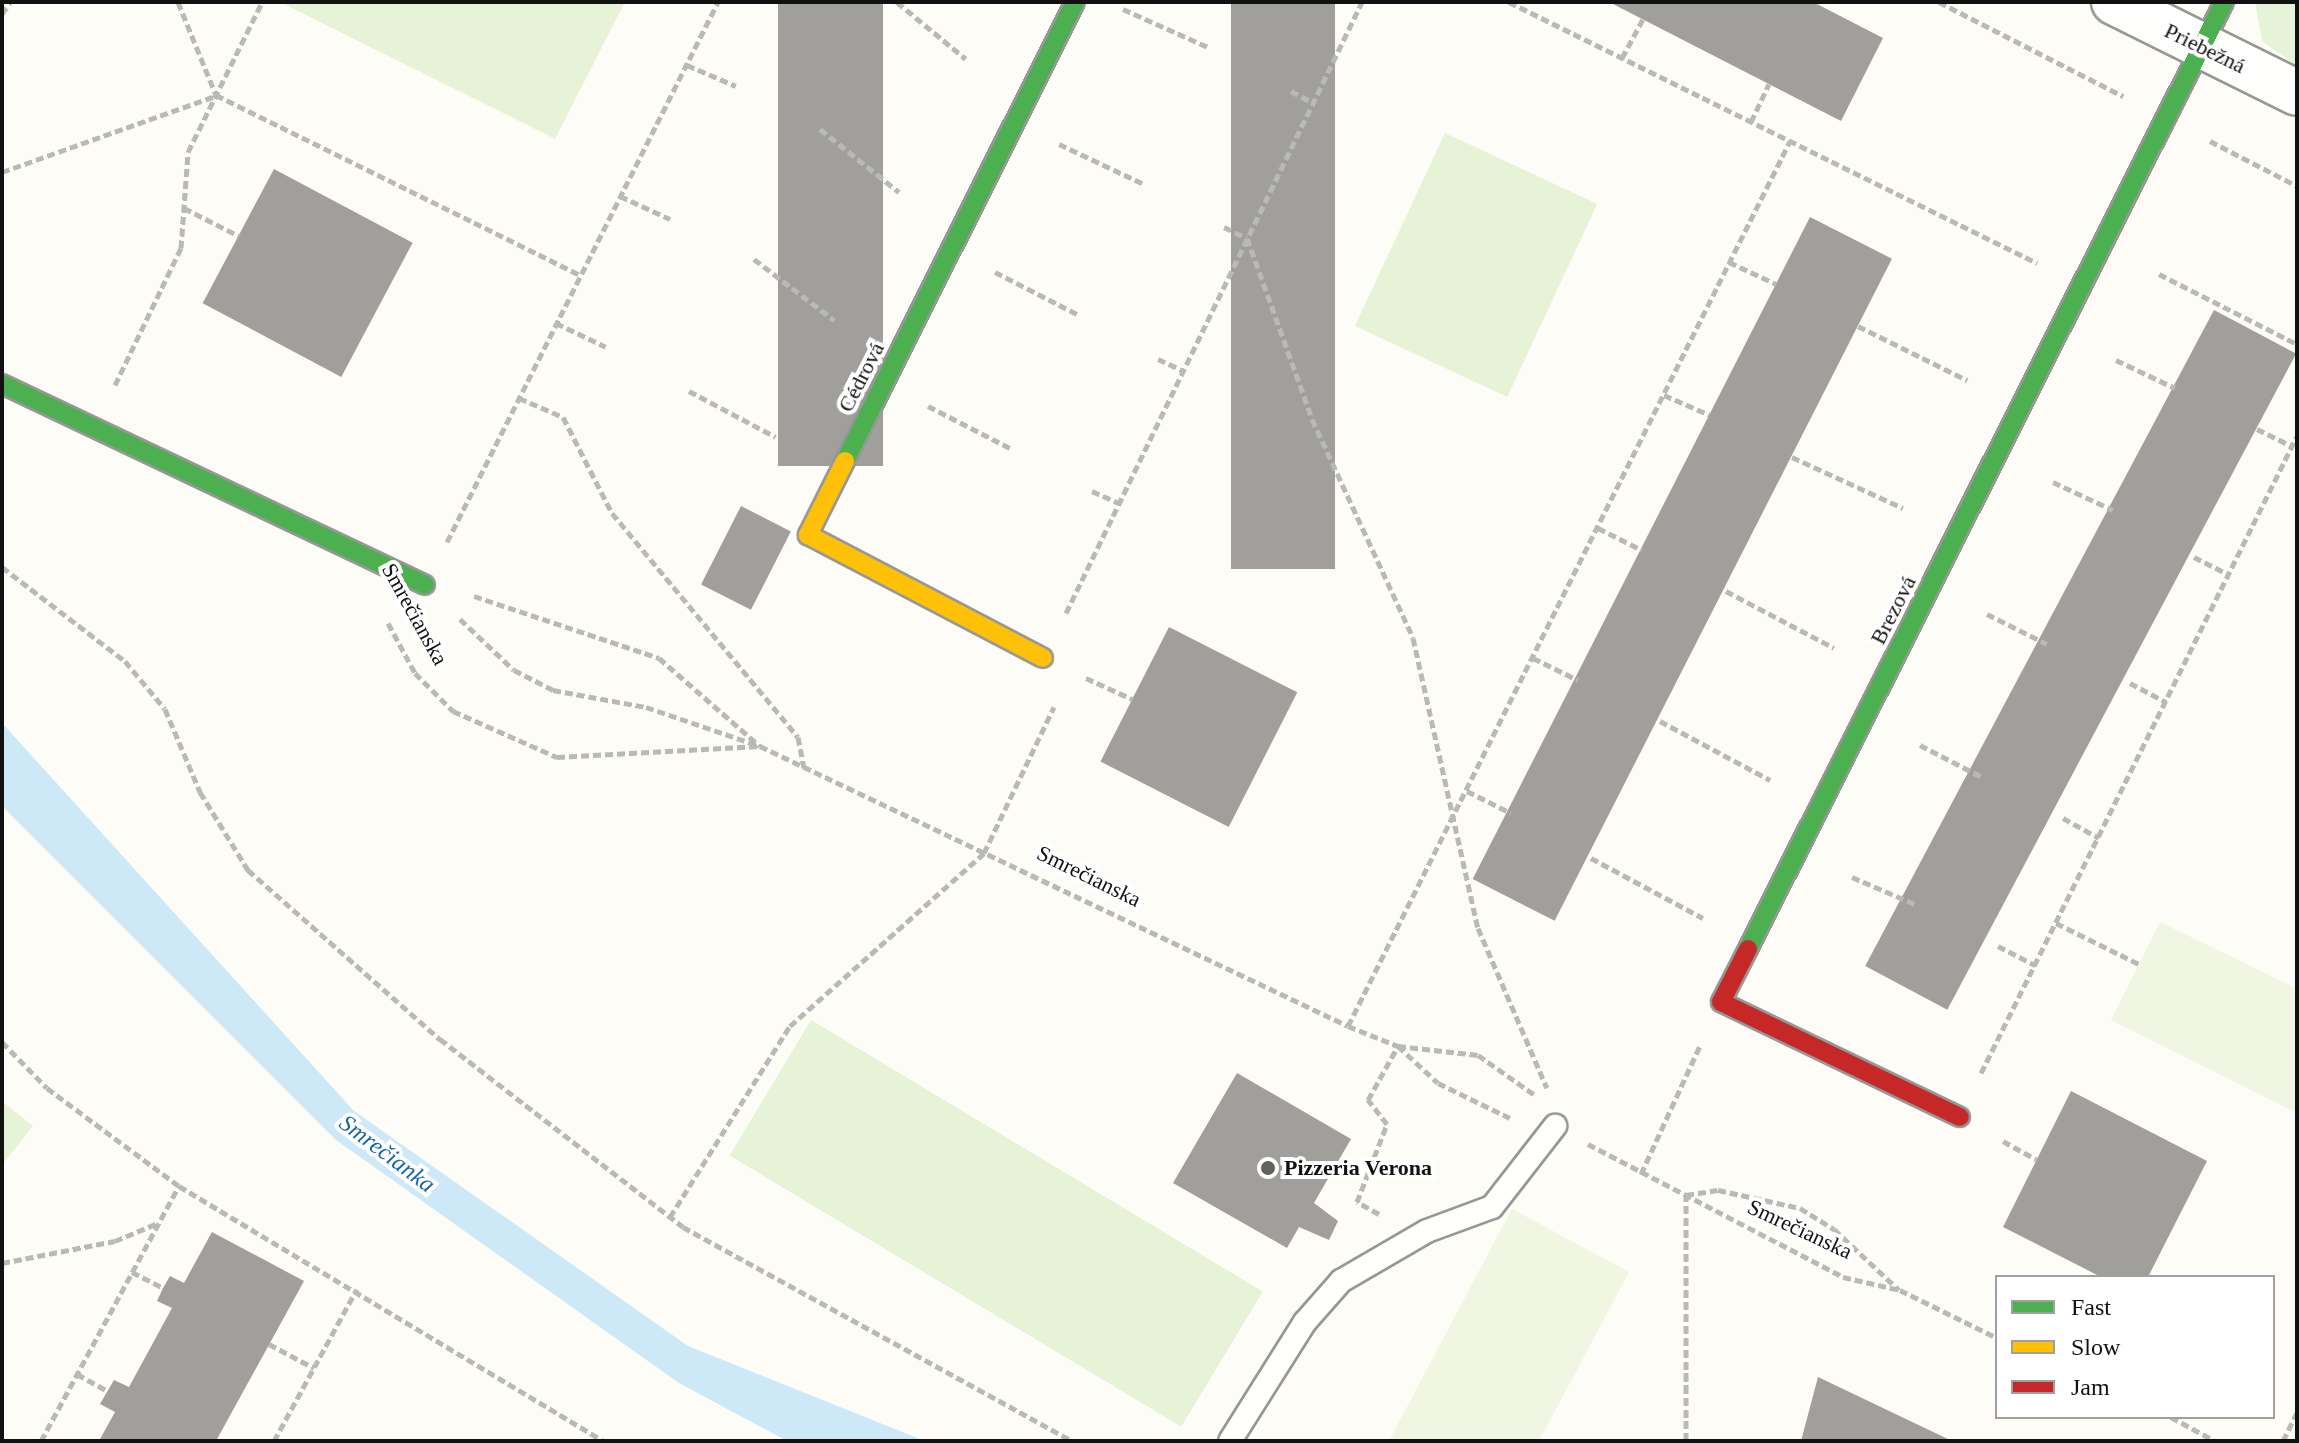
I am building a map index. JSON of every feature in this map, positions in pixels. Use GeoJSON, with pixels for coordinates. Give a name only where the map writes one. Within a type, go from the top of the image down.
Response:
{"type":"FeatureCollection","features":[{"type":"Feature","properties":{"kind":"street","name":"Cédrová"},"geometry":{"type":"LineString","coordinates":[[1043,658],[808,535],[1075,2]]}},
{"type":"Feature","properties":{"kind":"street","name":"Priebežná"},"geometry":{"type":"LineString","coordinates":[[2114,2],[2297,93]]}},
{"type":"Feature","properties":{"kind":"street","name":"Brezová"},"geometry":{"type":"LineString","coordinates":[[1721,1002],[2084,287],[2224,2]]}},
{"type":"Feature","properties":{"kind":"street","name":"Smrečianska"},"geometry":{"type":"LineString","coordinates":[[2,384],[425,585]]}},
{"type":"Feature","properties":{"kind":"street"},"geometry":{"type":"LineString","coordinates":[[1721,1002],[1960,1117]]}},
{"type":"Feature","properties":{"kind":"lane"},"geometry":{"type":"LineString","coordinates":[[1230,1441],[1305,1322],[1341,1281],[1418,1236],[1492,1207],[1551,1118]]}},
{"type":"Feature","properties":{"kind":"path"},"geometry":{"type":"LineString","coordinates":[[2,14],[10,2]]}},
{"type":"Feature","properties":{"kind":"path"},"geometry":{"type":"LineString","coordinates":[[178,2],[216,95],[580,275]]}},
{"type":"Feature","properties":{"kind":"path"},"geometry":{"type":"LineString","coordinates":[[94,428],[181,248],[188,152],[262,2]]}},
{"type":"Feature","properties":{"kind":"path"},"geometry":{"type":"LineString","coordinates":[[425,585],[718,2]]}},
{"type":"Feature","properties":{"kind":"path"},"geometry":{"type":"LineString","coordinates":[[897,2],[966,59]]}},
{"type":"Feature","properties":{"kind":"path"},"geometry":{"type":"LineString","coordinates":[[1107,2],[1208,47]]}},
{"type":"Feature","properties":{"kind":"path"},"geometry":{"type":"LineString","coordinates":[[1043,658],[1362,2]]}},
{"type":"Feature","properties":{"kind":"path"},"geometry":{"type":"LineString","coordinates":[[1509,2],[2084,287]]}},
{"type":"Feature","properties":{"kind":"path"},"geometry":{"type":"LineString","coordinates":[[1622,58],[1643,19]]}},
{"type":"Feature","properties":{"kind":"path"},"geometry":{"type":"LineString","coordinates":[[687,65],[736,86]]}},
{"type":"Feature","properties":{"kind":"path"},"geometry":{"type":"LineString","coordinates":[[1751,122],[1769,84]]}},
{"type":"Feature","properties":{"kind":"path"},"geometry":{"type":"LineString","coordinates":[[1291,91],[1314,103]]}},
{"type":"Feature","properties":{"kind":"path"},"geometry":{"type":"LineString","coordinates":[[2,172],[216,95]]}},
{"type":"Feature","properties":{"kind":"path"},"geometry":{"type":"LineString","coordinates":[[1015,124],[1142,183]]}},
{"type":"Feature","properties":{"kind":"path"},"geometry":{"type":"LineString","coordinates":[[820,129],[899,192]]}},
{"type":"Feature","properties":{"kind":"path"},"geometry":{"type":"LineString","coordinates":[[1348,1026],[1790,141]]}},
{"type":"Feature","properties":{"kind":"path"},"geometry":{"type":"LineString","coordinates":[[620,196],[670,219]]}},
{"type":"Feature","properties":{"kind":"path"},"geometry":{"type":"LineString","coordinates":[[184,208],[239,236]]}},
{"type":"Feature","properties":{"kind":"path"},"geometry":{"type":"LineString","coordinates":[[1224,227],[1247,238],[1312,419],[1413,638],[1478,928],[1547,1084],[1551,1118]]}},
{"type":"Feature","properties":{"kind":"path"},"geometry":{"type":"LineString","coordinates":[[951,250],[1077,314]]}},
{"type":"Feature","properties":{"kind":"path"},"geometry":{"type":"LineString","coordinates":[[754,259],[834,320]]}},
{"type":"Feature","properties":{"kind":"path"},"geometry":{"type":"LineString","coordinates":[[1729,262],[1776,284]]}},
{"type":"Feature","properties":{"kind":"path"},"geometry":{"type":"LineString","coordinates":[[2159,274],[2297,344]]}},
{"type":"Feature","properties":{"kind":"path"},"geometry":{"type":"LineString","coordinates":[[556,323],[606,347]]}},
{"type":"Feature","properties":{"kind":"path"},"geometry":{"type":"LineString","coordinates":[[1858,326],[1967,380]]}},
{"type":"Feature","properties":{"kind":"path"},"geometry":{"type":"LineString","coordinates":[[1158,359],[1184,371]]}},
{"type":"Feature","properties":{"kind":"path"},"geometry":{"type":"LineString","coordinates":[[2116,360],[2175,388]]}},
{"type":"Feature","properties":{"kind":"path"},"geometry":{"type":"LineString","coordinates":[[885,384],[1010,448]]}},
{"type":"Feature","properties":{"kind":"path"},"geometry":{"type":"LineString","coordinates":[[689,391],[776,437]]}},
{"type":"Feature","properties":{"kind":"path"},"geometry":{"type":"LineString","coordinates":[[1664,395],[1710,415]]}},
{"type":"Feature","properties":{"kind":"path"},"geometry":{"type":"LineString","coordinates":[[519,398],[563,417],[612,513],[798,737],[804,767]]}},
{"type":"Feature","properties":{"kind":"path"},"geometry":{"type":"LineString","coordinates":[[2257,429],[2292,446]]}},
{"type":"Feature","properties":{"kind":"path"},"geometry":{"type":"LineString","coordinates":[[1960,1117],[2297,436]]}},
{"type":"Feature","properties":{"kind":"path"},"geometry":{"type":"LineString","coordinates":[[1792,457],[1903,508]]}},
{"type":"Feature","properties":{"kind":"path"},"geometry":{"type":"LineString","coordinates":[[2053,482],[2113,510]]}},
{"type":"Feature","properties":{"kind":"path"},"geometry":{"type":"LineString","coordinates":[[1092,491],[1119,503]]}},
{"type":"Feature","properties":{"kind":"path"},"geometry":{"type":"LineString","coordinates":[[1598,528],[1642,550]]}},
{"type":"Feature","properties":{"kind":"path","name":"Smrečianska"},"geometry":{"type":"LineString","coordinates":[[354,550],[415,673],[453,711],[503,738],[557,757],[760,746]]}},
{"type":"Feature","properties":{"kind":"path"},"geometry":{"type":"LineString","coordinates":[[2194,557],[2230,575]]}},
{"type":"Feature","properties":{"kind":"path"},"geometry":{"type":"LineString","coordinates":[[2,567],[125,661],[165,709],[200,792],[248,870],[440,1039],[670,1217],[818,1307],[1073,1441]]}},
{"type":"Feature","properties":{"kind":"path","name":"Smrečianska"},"geometry":{"type":"LineString","coordinates":[[425,585],[659,658],[760,746]]}},
{"type":"Feature","properties":{"kind":"path","name":"Smrečianska"},"geometry":{"type":"LineString","coordinates":[[425,585],[514,670],[553,690],[646,707],[760,746],[1348,1026],[1398,1046],[1478,1055],[1515,1075],[1551,1118],[1641,1174],[1843,1277],[1900,1290],[1995,1337]]}},
{"type":"Feature","properties":{"kind":"path"},"geometry":{"type":"LineString","coordinates":[[1726,591],[1834,648]]}},
{"type":"Feature","properties":{"kind":"path"},"geometry":{"type":"LineString","coordinates":[[1987,614],[2047,644]]}},
{"type":"Feature","properties":{"kind":"path"},"geometry":{"type":"LineString","coordinates":[[1533,658],[1578,680]]}},
{"type":"Feature","properties":{"kind":"path"},"geometry":{"type":"LineString","coordinates":[[2130,683],[2166,702]]}},
{"type":"Feature","properties":{"kind":"path"},"geometry":{"type":"LineString","coordinates":[[670,1217],[790,1026],[984,853],[1058,699]]}},
{"type":"Feature","properties":{"kind":"path"},"geometry":{"type":"LineString","coordinates":[[1660,721],[1770,780]]}},
{"type":"Feature","properties":{"kind":"path"},"geometry":{"type":"LineString","coordinates":[[1920,745],[1980,776]]}},
{"type":"Feature","properties":{"kind":"path"},"geometry":{"type":"LineString","coordinates":[[1467,791],[1511,813]]}},
{"type":"Feature","properties":{"kind":"path"},"geometry":{"type":"LineString","coordinates":[[2063,818],[2099,838]]}},
{"type":"Feature","properties":{"kind":"path"},"geometry":{"type":"LineString","coordinates":[[1591,858],[1703,918]]}},
{"type":"Feature","properties":{"kind":"path"},"geometry":{"type":"LineString","coordinates":[[1852,877],[1915,904]]}},
{"type":"Feature","properties":{"kind":"path"},"geometry":{"type":"LineString","coordinates":[[2056,923],[2139,964]]}},
{"type":"Feature","properties":{"kind":"path"},"geometry":{"type":"LineString","coordinates":[[1998,946],[2035,965]]}},
{"type":"Feature","properties":{"kind":"path"},"geometry":{"type":"LineString","coordinates":[[1641,1174],[1721,1002]]}},
{"type":"Feature","properties":{"kind":"path"},"geometry":{"type":"LineString","coordinates":[[2,1042],[47,1088],[179,1186],[357,1289],[600,1440]]}},
{"type":"Feature","properties":{"kind":"path"},"geometry":{"type":"LineString","coordinates":[[1398,1046],[1368,1100],[1387,1124],[1357,1202],[1418,1236]]}},
{"type":"Feature","properties":{"kind":"path","name":"Smrečianska"},"geometry":{"type":"LineString","coordinates":[[1398,1046],[1438,1083],[1521,1124],[1551,1118]]}},
{"type":"Feature","properties":{"kind":"path"},"geometry":{"type":"LineString","coordinates":[[41,1441],[179,1186]]}},
{"type":"Feature","properties":{"kind":"path","name":"Smrečianska"},"geometry":{"type":"LineString","coordinates":[[1686,1195],[1718,1190],[1800,1208],[1834,1229],[1900,1290]]}},
{"type":"Feature","properties":{"kind":"path"},"geometry":{"type":"LineString","coordinates":[[1686,1195],[1686,1441]]}},
{"type":"Feature","properties":{"kind":"path"},"geometry":{"type":"LineString","coordinates":[[2,1263],[115,1241],[158,1223]]}},
{"type":"Feature","properties":{"kind":"path"},"geometry":{"type":"LineString","coordinates":[[132,1272],[163,1288]]}},
{"type":"Feature","properties":{"kind":"path"},"geometry":{"type":"LineString","coordinates":[[274,1441],[357,1289]]}},
{"type":"Feature","properties":{"kind":"path"},"geometry":{"type":"LineString","coordinates":[[269,1344],[314,1368]]}},
{"type":"Feature","properties":{"kind":"path"},"geometry":{"type":"LineString","coordinates":[[77,1374],[108,1391]]}},
{"type":"Feature","properties":{"kind":"path"},"geometry":{"type":"LineString","coordinates":[[2283,1441],[2297,1412]]}},
{"type":"Feature","properties":{"kind":"path"},"geometry":{"type":"LineString","coordinates":[[2175,1419],[2215,1441]]}},
{"type":"Feature","properties":{"kind":"green space"},"geometry":{"type":"Polygon","coordinates":[[[280,2],[625,2],[555,139],[280,2]]]}},
{"type":"Feature","properties":{"kind":"green space"},"geometry":{"type":"Polygon","coordinates":[[[2255,2],[2297,2],[2297,66],[2262,41],[2255,2]]]}},
{"type":"Feature","properties":{"kind":"green space"},"geometry":{"type":"Polygon","coordinates":[[[1445,133],[1597,204],[1507,397],[1355,326],[1445,133]]]}},
{"type":"Feature","properties":{"kind":"green space"},"geometry":{"type":"Polygon","coordinates":[[[2160,922],[2297,989],[2297,1113],[2111,1020],[2160,922]]]}},
{"type":"Feature","properties":{"kind":"green space"},"geometry":{"type":"Polygon","coordinates":[[[811,1020],[1263,1291],[1181,1427],[730,1155],[811,1020]]]}},
{"type":"Feature","properties":{"kind":"green space"},"geometry":{"type":"Polygon","coordinates":[[[2,1101],[33,1126],[2,1165],[2,1101]]]}},
{"type":"Feature","properties":{"kind":"green space"},"geometry":{"type":"Polygon","coordinates":[[[1512,1209],[1629,1272],[1539,1441],[1389,1441],[1512,1209]]]}},
{"type":"Feature","properties":{"kind":"water","name":"Smrečianka"},"geometry":{"type":"Polygon","coordinates":[[[2,723],[354,1111],[688,1346],[925,1441],[787,1441],[679,1383],[336,1140],[2,806],[2,723]]]}},
{"type":"Feature","properties":{"kind":"building"},"geometry":{"type":"Polygon","coordinates":[[[778,2],[883,2],[883,466],[778,466],[778,2]]]}},
{"type":"Feature","properties":{"kind":"building"},"geometry":{"type":"Polygon","coordinates":[[[1231,2],[1335,2],[1335,569],[1231,569],[1231,2]]]}},
{"type":"Feature","properties":{"kind":"building"},"geometry":{"type":"Polygon","coordinates":[[[1609,2],[1813,2],[1883,38],[1841,121],[1609,2]]]}},
{"type":"Feature","properties":{"kind":"building"},"geometry":{"type":"Polygon","coordinates":[[[274,169],[413,243],[341,377],[203,303],[274,169]]]}},
{"type":"Feature","properties":{"kind":"building"},"geometry":{"type":"Polygon","coordinates":[[[1810,217],[1892,259],[1555,921],[1473,879],[1810,217]]]}},
{"type":"Feature","properties":{"kind":"building"},"geometry":{"type":"Polygon","coordinates":[[[2214,310],[2296,354],[1947,1010],[1865,966],[2214,310]]]}},
{"type":"Feature","properties":{"kind":"building"},"geometry":{"type":"Polygon","coordinates":[[[741,506],[791,531],[751,610],[701,584],[741,506]]]}},
{"type":"Feature","properties":{"kind":"building"},"geometry":{"type":"Polygon","coordinates":[[[1169,627],[1297,692],[1229,827],[1100,762],[1169,627]]]}},
{"type":"Feature","properties":{"kind":"building"},"geometry":{"type":"Polygon","coordinates":[[[1237,1073],[1351,1139],[1314,1203],[1338,1221],[1329,1240],[1299,1227],[1287,1248],[1173,1183],[1237,1073]]]}},
{"type":"Feature","properties":{"kind":"building"},"geometry":{"type":"Polygon","coordinates":[[[2071,1091],[2207,1161],[2149,1275],[2097,1275],[2003,1227],[2071,1091]]]}},
{"type":"Feature","properties":{"kind":"building"},"geometry":{"type":"Polygon","coordinates":[[[212,1232],[304,1281],[216,1441],[99,1441],[115,1412],[100,1404],[114,1380],[129,1387],[172,1308],[157,1301],[163,1288],[170,1276],[184,1283],[212,1232]]]}},
{"type":"Feature","properties":{"kind":"building"},"geometry":{"type":"Polygon","coordinates":[[[1818,1377],[1952,1441],[1801,1441],[1818,1377]]]}},
{"type":"Feature","properties":{"kind":"traffic: fast"},"geometry":{"type":"LineString","coordinates":[[845,461],[1075,2]]}},
{"type":"Feature","properties":{"kind":"traffic: fast"},"geometry":{"type":"LineString","coordinates":[[1748,949],[2224,2]]}},
{"type":"Feature","properties":{"kind":"traffic: fast"},"geometry":{"type":"LineString","coordinates":[[2,384],[425,585]]}},
{"type":"Feature","properties":{"kind":"traffic: slow"},"geometry":{"type":"LineString","coordinates":[[845,461],[808,535],[1043,658]]}},
{"type":"Feature","properties":{"kind":"traffic: jam"},"geometry":{"type":"LineString","coordinates":[[1748,949],[1721,1002],[1960,1117]]}},
{"type":"Feature","properties":{"kind":"place","name":"Pizzeria Verona"},"geometry":{"type":"Point","coordinates":[1268,1168]}}]}
